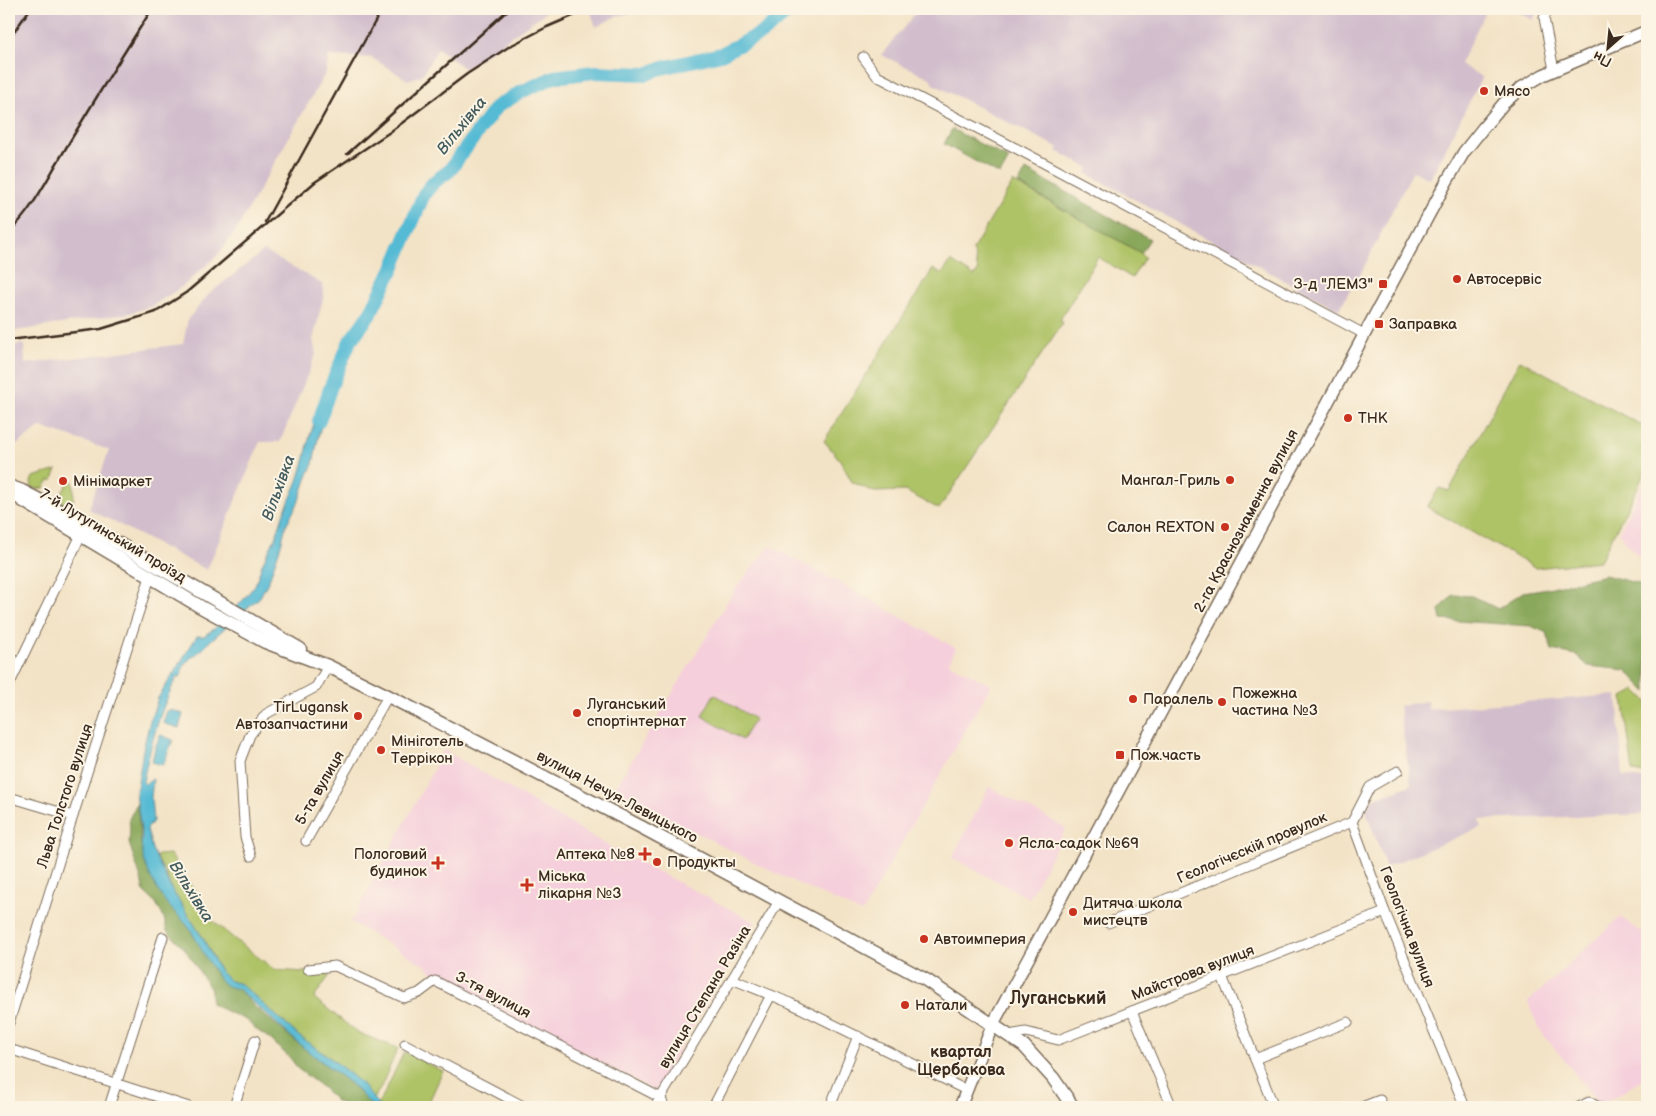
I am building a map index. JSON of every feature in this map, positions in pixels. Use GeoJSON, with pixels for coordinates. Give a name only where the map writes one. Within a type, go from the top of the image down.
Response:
{"type":"FeatureCollection","features":[{"type":"Feature","properties":{"kind":"main road","name":"7-й Лутугинський проїзд"},"geometry":{"type":"LineString","coordinates":[[9,486],[81,522],[205,602]]}},
{"type":"Feature","properties":{"kind":"main road","name":"7-й Лутугинський проїзд"},"geometry":{"type":"LineString","coordinates":[[9,490],[22,500],[150,577],[205,602]]}},
{"type":"Feature","properties":{"kind":"main road","name":"вулиця Нечуя-Левицького"},"geometry":{"type":"LineString","coordinates":[[205,602],[643,828],[926,980],[1024,1046],[1053,1078],[1073,1107]]}},
{"type":"Feature","properties":{"kind":"street"},"geometry":{"type":"LineString","coordinates":[[1548,9],[1544,18],[1554,70]]}},
{"type":"Feature","properties":{"kind":"street","name":"2-га Краснознаменна вулиця"},"geometry":{"type":"LineString","coordinates":[[960,1107],[993,1024],[1446,181],[1464,152],[1504,103],[1521,88],[1554,70],[1647,31]]}},
{"type":"Feature","properties":{"kind":"street"},"geometry":{"type":"LineString","coordinates":[[863,58],[878,76],[1364,334]]}},
{"type":"Feature","properties":{"kind":"street"},"geometry":{"type":"LineString","coordinates":[[9,685],[81,535]]}},
{"type":"Feature","properties":{"kind":"street","name":"Льва Толстого вулиця"},"geometry":{"type":"LineString","coordinates":[[9,1023],[150,577]]}},
{"type":"Feature","properties":{"kind":"street"},"geometry":{"type":"LineString","coordinates":[[251,856],[245,838],[240,786],[240,761],[250,735],[266,714],[316,687],[328,666]]}},
{"type":"Feature","properties":{"kind":"street","name":"5-та вулиця"},"geometry":{"type":"LineString","coordinates":[[306,841],[388,696]]}},
{"type":"Feature","properties":{"kind":"street"},"geometry":{"type":"LineString","coordinates":[[1352,822],[1370,787],[1398,771]]}},
{"type":"Feature","properties":{"kind":"street"},"geometry":{"type":"LineString","coordinates":[[9,796],[73,816]]}},
{"type":"Feature","properties":{"kind":"street","name":"Геологічна вулиця"},"geometry":{"type":"LineString","coordinates":[[1352,822],[1385,912],[1465,1107]]}},
{"type":"Feature","properties":{"kind":"street","name":"Гєологічєскій провулок"},"geometry":{"type":"LineString","coordinates":[[1108,923],[1352,822]]}},
{"type":"Feature","properties":{"kind":"street","name":"вулиця Степана Разіна"},"geometry":{"type":"LineString","coordinates":[[655,1107],[779,901]]}},
{"type":"Feature","properties":{"kind":"street","name":"Майстрова вулиця"},"geometry":{"type":"LineString","coordinates":[[1009,1035],[1026,1032],[1058,1040],[1385,912]]}},
{"type":"Feature","properties":{"kind":"street"},"geometry":{"type":"LineString","coordinates":[[108,1107],[163,937]]}},
{"type":"Feature","properties":{"kind":"street","name":"3-тя вулиця"},"geometry":{"type":"LineString","coordinates":[[308,969],[334,966],[404,998],[419,993],[435,980],[661,1098]]}},
{"type":"Feature","properties":{"kind":"street"},"geometry":{"type":"LineString","coordinates":[[1222,976],[1274,1107]]}},
{"type":"Feature","properties":{"kind":"street"},"geometry":{"type":"LineString","coordinates":[[732,979],[858,1036],[966,1090]]}},
{"type":"Feature","properties":{"kind":"street"},"geometry":{"type":"LineString","coordinates":[[713,1107],[771,995]]}},
{"type":"Feature","properties":{"kind":"street"},"geometry":{"type":"LineString","coordinates":[[1132,1011],[1172,1107]]}},
{"type":"Feature","properties":{"kind":"street"},"geometry":{"type":"LineString","coordinates":[[1255,1059],[1348,1022]]}},
{"type":"Feature","properties":{"kind":"street"},"geometry":{"type":"LineString","coordinates":[[830,1107],[858,1036]]}},
{"type":"Feature","properties":{"kind":"street"},"geometry":{"type":"LineString","coordinates":[[234,1107],[255,1040]]}},
{"type":"Feature","properties":{"kind":"street"},"geometry":{"type":"LineString","coordinates":[[405,1044],[526,1107]]}},
{"type":"Feature","properties":{"kind":"street"},"geometry":{"type":"LineString","coordinates":[[9,1049],[189,1107]]}},
{"type":"Feature","properties":{"kind":"street"},"geometry":{"type":"LineString","coordinates":[[661,1098],[664,1107]]}},
{"type":"Feature","properties":{"kind":"street"},"geometry":{"type":"LineString","coordinates":[[1362,1107],[1380,1100]]}},
{"type":"Feature","properties":{"kind":"street"},"geometry":{"type":"LineString","coordinates":[[1579,1107],[1590,1102],[1598,1107]]}},
{"type":"Feature","properties":{"kind":"shaded area"},"geometry":{"type":"Polygon","coordinates":[[[9,9],[550,9],[465,69],[438,48],[422,75],[408,80],[372,58],[329,56],[326,72],[237,229],[219,254],[183,286],[152,306],[130,313],[9,332],[9,9]]]}},
{"type":"Feature","properties":{"kind":"shaded area"},"geometry":{"type":"Polygon","coordinates":[[[601,9],[722,9],[637,12],[617,16],[596,27],[591,13],[601,9]]]}},
{"type":"Feature","properties":{"kind":"shaded area"},"geometry":{"type":"Polygon","coordinates":[[[919,9],[1487,9],[1460,64],[1482,77],[1430,179],[1413,171],[1354,287],[1352,286],[1339,310],[1086,173],[1089,168],[1057,151],[1059,148],[933,84],[930,78],[881,55],[919,9]]]}},
{"type":"Feature","properties":{"kind":"shaded area"},"geometry":{"type":"Polygon","coordinates":[[[1511,9],[1539,9],[1533,20],[1511,9]]]}},
{"type":"Feature","properties":{"kind":"shaded area"},"geometry":{"type":"Polygon","coordinates":[[[264,251],[322,284],[324,294],[313,340],[316,354],[280,442],[260,442],[207,570],[89,509],[109,450],[41,427],[15,446],[9,460],[9,346],[24,344],[25,364],[183,344],[188,319],[210,293],[264,251]]]}},
{"type":"Feature","properties":{"kind":"shaded area"},"geometry":{"type":"Polygon","coordinates":[[[1647,476],[1647,565],[1626,543],[1619,532],[1647,476]]]}},
{"type":"Feature","properties":{"kind":"shaded area"},"geometry":{"type":"Polygon","coordinates":[[[770,546],[956,648],[949,663],[991,685],[862,913],[773,872],[614,790],[735,589],[770,546]]]}},
{"type":"Feature","properties":{"kind":"shaded area"},"geometry":{"type":"Polygon","coordinates":[[[1617,695],[1623,776],[1647,780],[1647,814],[1479,820],[1482,827],[1386,867],[1366,811],[1372,799],[1411,785],[1399,706],[1427,701],[1428,709],[1617,695]]]}},
{"type":"Feature","properties":{"kind":"shaded area","name":"Міська лікарня №3"},"geometry":{"type":"Polygon","coordinates":[[[444,750],[612,848],[755,922],[655,1091],[438,979],[426,966],[351,922],[444,750]]]}},
{"type":"Feature","properties":{"kind":"shaded area","name":"Ясла-садок №69"},"geometry":{"type":"Polygon","coordinates":[[[989,787],[1066,828],[1029,898],[952,858],[989,787]]]}},
{"type":"Feature","properties":{"kind":"shaded area"},"geometry":{"type":"Polygon","coordinates":[[[1620,917],[1647,936],[1647,1081],[1642,1080],[1605,1103],[1598,1102],[1538,1028],[1528,1002],[1620,917]]]}},
{"type":"Feature","properties":{"kind":"green space"},"geometry":{"type":"Polygon","coordinates":[[[952,129],[1009,159],[1000,175],[944,144],[952,129]]]}},
{"type":"Feature","properties":{"kind":"green space"},"geometry":{"type":"Polygon","coordinates":[[[1026,170],[1150,239],[1141,253],[1018,184],[1026,170]]]}},
{"type":"Feature","properties":{"kind":"green space"},"geometry":{"type":"Polygon","coordinates":[[[1013,182],[1141,253],[1145,257],[1132,278],[1098,257],[1060,320],[1063,322],[939,509],[905,491],[874,492],[852,482],[840,460],[824,441],[933,269],[942,274],[951,261],[974,276],[978,271],[973,249],[1013,182]]]}},
{"type":"Feature","properties":{"kind":"green space"},"geometry":{"type":"Polygon","coordinates":[[[1520,360],[1647,428],[1647,469],[1600,561],[1536,568],[1427,507],[1439,488],[1449,491],[1520,360]]]}},
{"type":"Feature","properties":{"kind":"green space"},"geometry":{"type":"Polygon","coordinates":[[[57,470],[52,481],[49,480],[44,488],[32,488],[31,482],[33,477],[57,470]]]}},
{"type":"Feature","properties":{"kind":"green space"},"geometry":{"type":"Polygon","coordinates":[[[71,478],[74,487],[73,502],[68,506],[62,503],[61,494],[71,478]]]}},
{"type":"Feature","properties":{"kind":"green space"},"geometry":{"type":"Polygon","coordinates":[[[1605,575],[1647,586],[1647,692],[1626,670],[1588,666],[1576,655],[1552,650],[1547,633],[1531,626],[1441,620],[1439,610],[1453,595],[1472,596],[1498,609],[1523,592],[1605,575]]]}},
{"type":"Feature","properties":{"kind":"green space"},"geometry":{"type":"Polygon","coordinates":[[[1636,690],[1647,701],[1647,774],[1633,772],[1623,697],[1636,690]]]}},
{"type":"Feature","properties":{"kind":"green space"},"geometry":{"type":"Polygon","coordinates":[[[714,694],[755,719],[742,740],[702,716],[714,694]]]}},
{"type":"Feature","properties":{"kind":"green space"},"geometry":{"type":"Polygon","coordinates":[[[137,803],[141,843],[144,859],[149,871],[167,903],[185,921],[212,967],[225,984],[238,989],[256,1008],[351,1084],[373,1107],[351,1107],[337,1102],[322,1087],[298,1069],[291,1059],[248,1021],[211,1004],[211,990],[185,949],[167,931],[164,918],[156,903],[144,892],[129,843],[129,819],[137,803]]]}},
{"type":"Feature","properties":{"kind":"green space"},"geometry":{"type":"Polygon","coordinates":[[[170,854],[198,894],[213,921],[275,970],[322,971],[329,976],[314,998],[358,1033],[398,1048],[380,1089],[373,1099],[360,1082],[328,1056],[300,1037],[241,984],[230,981],[220,971],[203,938],[172,890],[165,872],[156,857],[158,855],[170,854]]]}},
{"type":"Feature","properties":{"kind":"green space"},"geometry":{"type":"Polygon","coordinates":[[[404,1052],[443,1071],[429,1102],[439,1107],[380,1107],[377,1104],[384,1094],[404,1052]]]}},
{"type":"Feature","properties":{"kind":"water"},"geometry":{"type":"Polygon","coordinates":[[[322,402],[329,403],[319,433],[313,464],[298,503],[286,525],[269,580],[260,597],[185,664],[182,674],[180,677],[177,677],[171,689],[161,715],[152,741],[143,782],[145,784],[153,779],[151,798],[153,821],[147,829],[152,849],[172,890],[203,938],[220,971],[230,981],[241,984],[300,1037],[328,1056],[360,1082],[380,1107],[373,1107],[351,1084],[305,1049],[238,989],[227,986],[217,976],[189,928],[163,899],[153,882],[145,864],[141,846],[142,838],[136,794],[143,750],[158,698],[197,636],[204,636],[214,629],[255,585],[298,481],[310,435],[322,402]]]}},
{"type":"Feature","properties":{"kind":"water"},"geometry":{"type":"Polygon","coordinates":[[[172,710],[183,714],[179,728],[163,723],[167,711],[172,710]]]}},
{"type":"Feature","properties":{"kind":"water"},"geometry":{"type":"Polygon","coordinates":[[[160,735],[173,740],[163,765],[152,762],[160,735]]]}},
{"type":"Feature","properties":{"kind":"waterway","name":"Вільхівка"},"geometry":{"type":"LineString","coordinates":[[319,421],[350,341],[370,314],[393,268],[424,194],[434,182],[449,171],[496,107],[521,92],[554,77],[594,72],[647,74],[658,69],[721,54],[762,33],[786,14],[788,9]]}},
{"type":"Feature","properties":{"kind":"railway"},"geometry":{"type":"LineString","coordinates":[[9,39],[30,9]]}},
{"type":"Feature","properties":{"kind":"railway"},"geometry":{"type":"LineString","coordinates":[[9,232],[39,194],[152,9]]}},
{"type":"Feature","properties":{"kind":"railway"},"geometry":{"type":"LineString","coordinates":[[265,222],[382,9]]}},
{"type":"Feature","properties":{"kind":"railway"},"geometry":{"type":"LineString","coordinates":[[347,154],[509,9]]}},
{"type":"Feature","properties":{"kind":"railway"},"geometry":{"type":"LineString","coordinates":[[9,340],[101,329],[156,312],[187,292],[315,182],[390,132],[467,74],[510,46],[547,27],[589,9]]}},
{"type":"Feature","properties":{"kind":"place","name":"Мясо"},"geometry":{"type":"Point","coordinates":[1484,91]}},
{"type":"Feature","properties":{"kind":"place","name":"Автосервіс"},"geometry":{"type":"Point","coordinates":[1457,279]}},
{"type":"Feature","properties":{"kind":"place","name":"З-д \"ЛЕМЗ\""},"geometry":{"type":"Point","coordinates":[1383,284]}},
{"type":"Feature","properties":{"kind":"place","name":"Заправка"},"geometry":{"type":"Point","coordinates":[1379,324]}},
{"type":"Feature","properties":{"kind":"place","name":"ТНК"},"geometry":{"type":"Point","coordinates":[1348,418]}},
{"type":"Feature","properties":{"kind":"place","name":"Мангал-Гриль"},"geometry":{"type":"Point","coordinates":[1230,480]}},
{"type":"Feature","properties":{"kind":"place","name":"Мінімаркет"},"geometry":{"type":"Point","coordinates":[63,481]}},
{"type":"Feature","properties":{"kind":"place","name":"Салон REXTON"},"geometry":{"type":"Point","coordinates":[1225,527]}},
{"type":"Feature","properties":{"kind":"place","name":"Паралель"},"geometry":{"type":"Point","coordinates":[1133,699]}},
{"type":"Feature","properties":{"kind":"place","name":"Пожежна частина №3"},"geometry":{"type":"Point","coordinates":[1222,702]}},
{"type":"Feature","properties":{"kind":"place","name":"Луганський спортінтернат"},"geometry":{"type":"Point","coordinates":[577,713]}},
{"type":"Feature","properties":{"kind":"place","name":"TirLugansk Автозапчастини"},"geometry":{"type":"Point","coordinates":[358,716]}},
{"type":"Feature","properties":{"kind":"place","name":"Мініготель Террікон"},"geometry":{"type":"Point","coordinates":[381,750]}},
{"type":"Feature","properties":{"kind":"place","name":"Пож.часть"},"geometry":{"type":"Point","coordinates":[1120,755]}},
{"type":"Feature","properties":{"kind":"place","name":"Ясла-садок №69"},"geometry":{"type":"Point","coordinates":[1009,843]}},
{"type":"Feature","properties":{"kind":"place","name":"Аптека №8"},"geometry":{"type":"Point","coordinates":[645,854]}},
{"type":"Feature","properties":{"kind":"place","name":"Продукты"},"geometry":{"type":"Point","coordinates":[657,862]}},
{"type":"Feature","properties":{"kind":"place","name":"Пологовий будинок"},"geometry":{"type":"Point","coordinates":[438,863]}},
{"type":"Feature","properties":{"kind":"place","name":"Міська лікарня №3"},"geometry":{"type":"Point","coordinates":[527,885]}},
{"type":"Feature","properties":{"kind":"place","name":"Дитяча школа мистецтв"},"geometry":{"type":"Point","coordinates":[1073,912]}},
{"type":"Feature","properties":{"kind":"place","name":"Автоимперия"},"geometry":{"type":"Point","coordinates":[924,939]}},
{"type":"Feature","properties":{"kind":"place","name":"Натали"},"geometry":{"type":"Point","coordinates":[905,1005]}},
{"type":"Feature","properties":{"kind":"district","name":"Луганський"},"geometry":{"type":"Point","coordinates":[1058,998]}},
{"type":"Feature","properties":{"kind":"district","name":"квартал Щербакова"},"geometry":{"type":"Point","coordinates":[961,1061]}}]}
